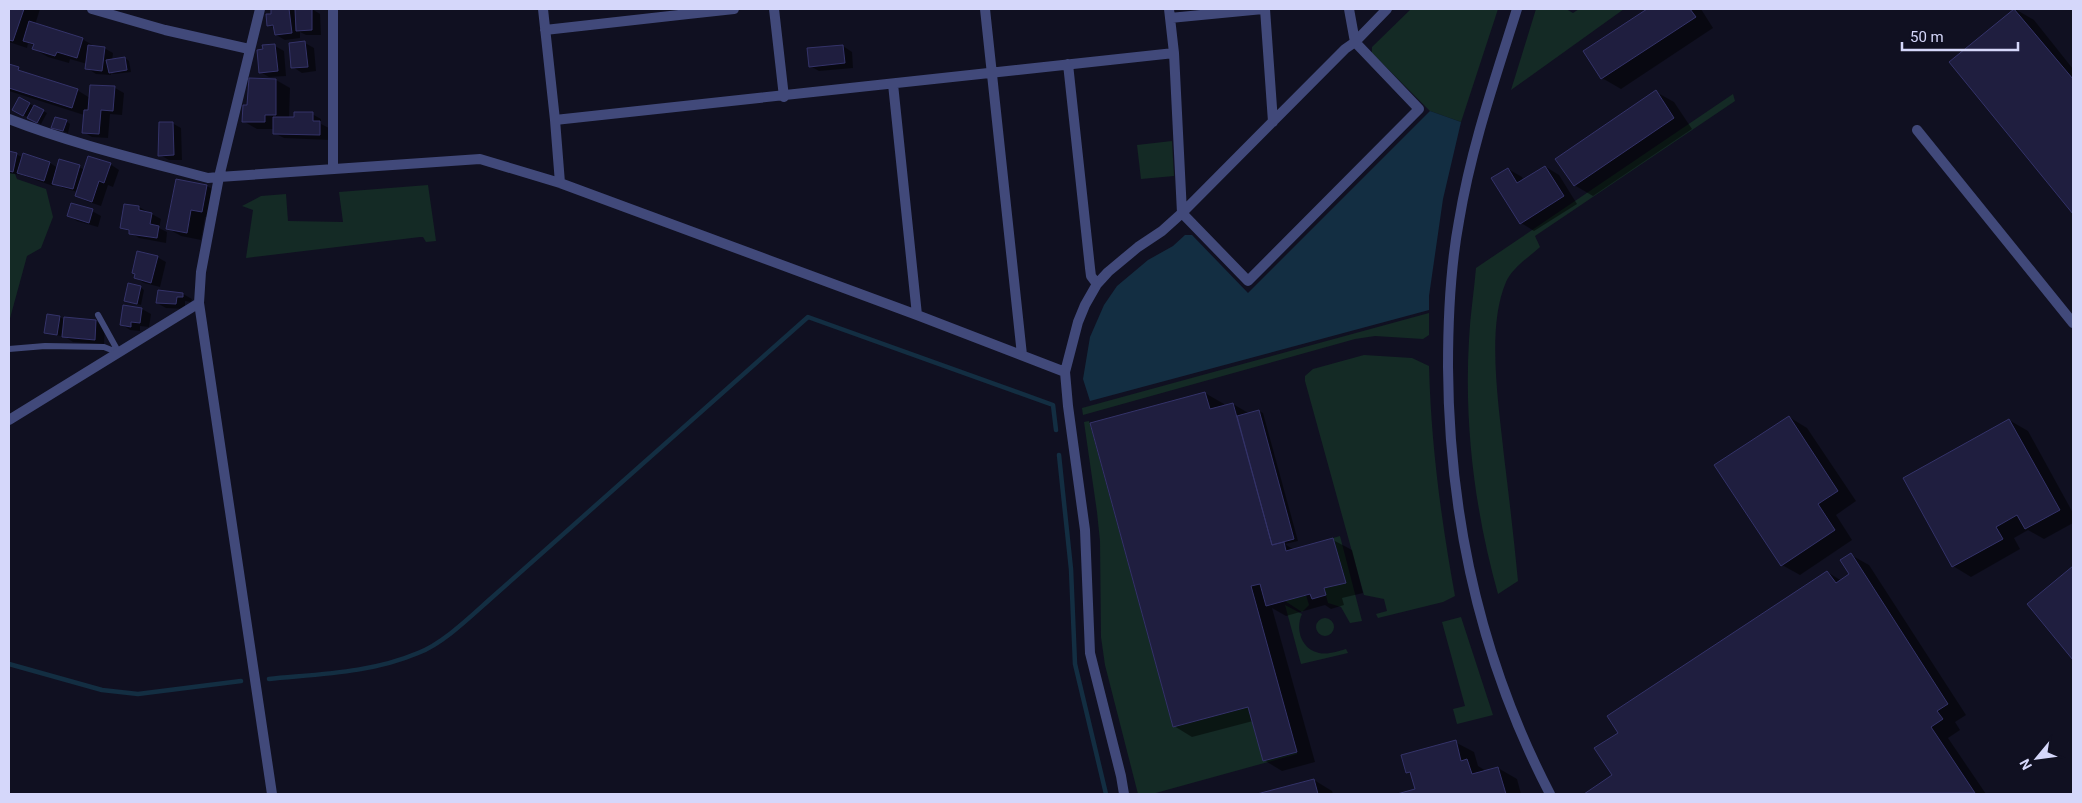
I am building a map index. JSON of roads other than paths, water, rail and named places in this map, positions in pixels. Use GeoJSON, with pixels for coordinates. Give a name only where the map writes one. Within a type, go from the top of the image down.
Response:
{"type":"FeatureCollection","features":[{"type":"Feature","properties":{"kind":"street"},"geometry":{"type":"LineString","coordinates":[[92,9],[164,30],[250,49]]}},
{"type":"Feature","properties":{"kind":"street"},"geometry":{"type":"LineString","coordinates":[[260,9],[220,177],[201,272],[199,303],[272,794]]}},
{"type":"Feature","properties":{"kind":"street"},"geometry":{"type":"LineString","coordinates":[[333,9],[334,169]]}},
{"type":"Feature","properties":{"kind":"street"},"geometry":{"type":"LineString","coordinates":[[543,9],[560,183]]}},
{"type":"Feature","properties":{"kind":"street"},"geometry":{"type":"LineString","coordinates":[[545,30],[687,12],[734,9]]}},
{"type":"Feature","properties":{"kind":"street"},"geometry":{"type":"LineString","coordinates":[[774,9],[784,97]]}},
{"type":"Feature","properties":{"kind":"street"},"geometry":{"type":"LineString","coordinates":[[985,9],[1022,355]]}},
{"type":"Feature","properties":{"kind":"street"},"geometry":{"type":"LineString","coordinates":[[1273,122],[1264,9],[1170,13],[1174,53],[1182,213],[1248,281],[1419,109],[1355,42],[1350,9]]}},
{"type":"Feature","properties":{"kind":"street"},"geometry":{"type":"LineString","coordinates":[[1124,794],[1090,653],[1085,530],[1065,372],[1078,322],[1097,284],[1108,272],[1138,247],[1162,231],[1182,213],[1387,9]]}},
{"type":"Feature","properties":{"kind":"street"},"geometry":{"type":"LineString","coordinates":[[1517,9],[1480,126],[1458,223],[1450,299],[1448,404],[1451,458],[1473,591],[1508,703],[1550,794]]}},
{"type":"Feature","properties":{"kind":"street"},"geometry":{"type":"LineString","coordinates":[[555,120],[784,97],[992,71],[1174,53]]}},
{"type":"Feature","properties":{"kind":"street"},"geometry":{"type":"LineString","coordinates":[[1068,64],[1091,276],[1097,284]]}},
{"type":"Feature","properties":{"kind":"street"},"geometry":{"type":"LineString","coordinates":[[893,84],[917,315]]}},
{"type":"Feature","properties":{"kind":"street"},"geometry":{"type":"LineString","coordinates":[[9,119],[38,131],[208,178],[480,159],[560,183],[917,315],[1065,372]]}},
{"type":"Feature","properties":{"kind":"street"},"geometry":{"type":"LineString","coordinates":[[1917,130],[2073,323]]}},
{"type":"Feature","properties":{"kind":"street"},"geometry":{"type":"LineString","coordinates":[[9,420],[199,303]]}},
{"type":"Feature","properties":{"kind":"lane"},"geometry":{"type":"LineString","coordinates":[[98,315],[119,353]]}},
{"type":"Feature","properties":{"kind":"lane"},"geometry":{"type":"LineString","coordinates":[[9,349],[45,346],[104,347],[119,353]]}},
{"type":"Feature","properties":{"kind":"water"},"geometry":{"type":"Polygon","coordinates":[[[1430,111],[1461,122],[1443,199],[1429,296],[1429,310],[1090,401],[1083,379],[1090,337],[1104,305],[1117,286],[1148,260],[1173,246],[1185,235],[1192,235],[1248,293],[1430,111]]]}},
{"type":"Feature","properties":{"kind":"waterway"},"geometry":{"type":"LineString","coordinates":[[269,679],[345,672],[382,665],[418,653],[436,643],[455,630],[808,317],[1053,405],[1056,430]]}},
{"type":"Feature","properties":{"kind":"waterway"},"geometry":{"type":"LineString","coordinates":[[1059,455],[1071,569],[1075,664],[1106,794]]}},
{"type":"Feature","properties":{"kind":"waterway"},"geometry":{"type":"LineString","coordinates":[[9,664],[102,690],[138,694],[241,681]]}}]}
